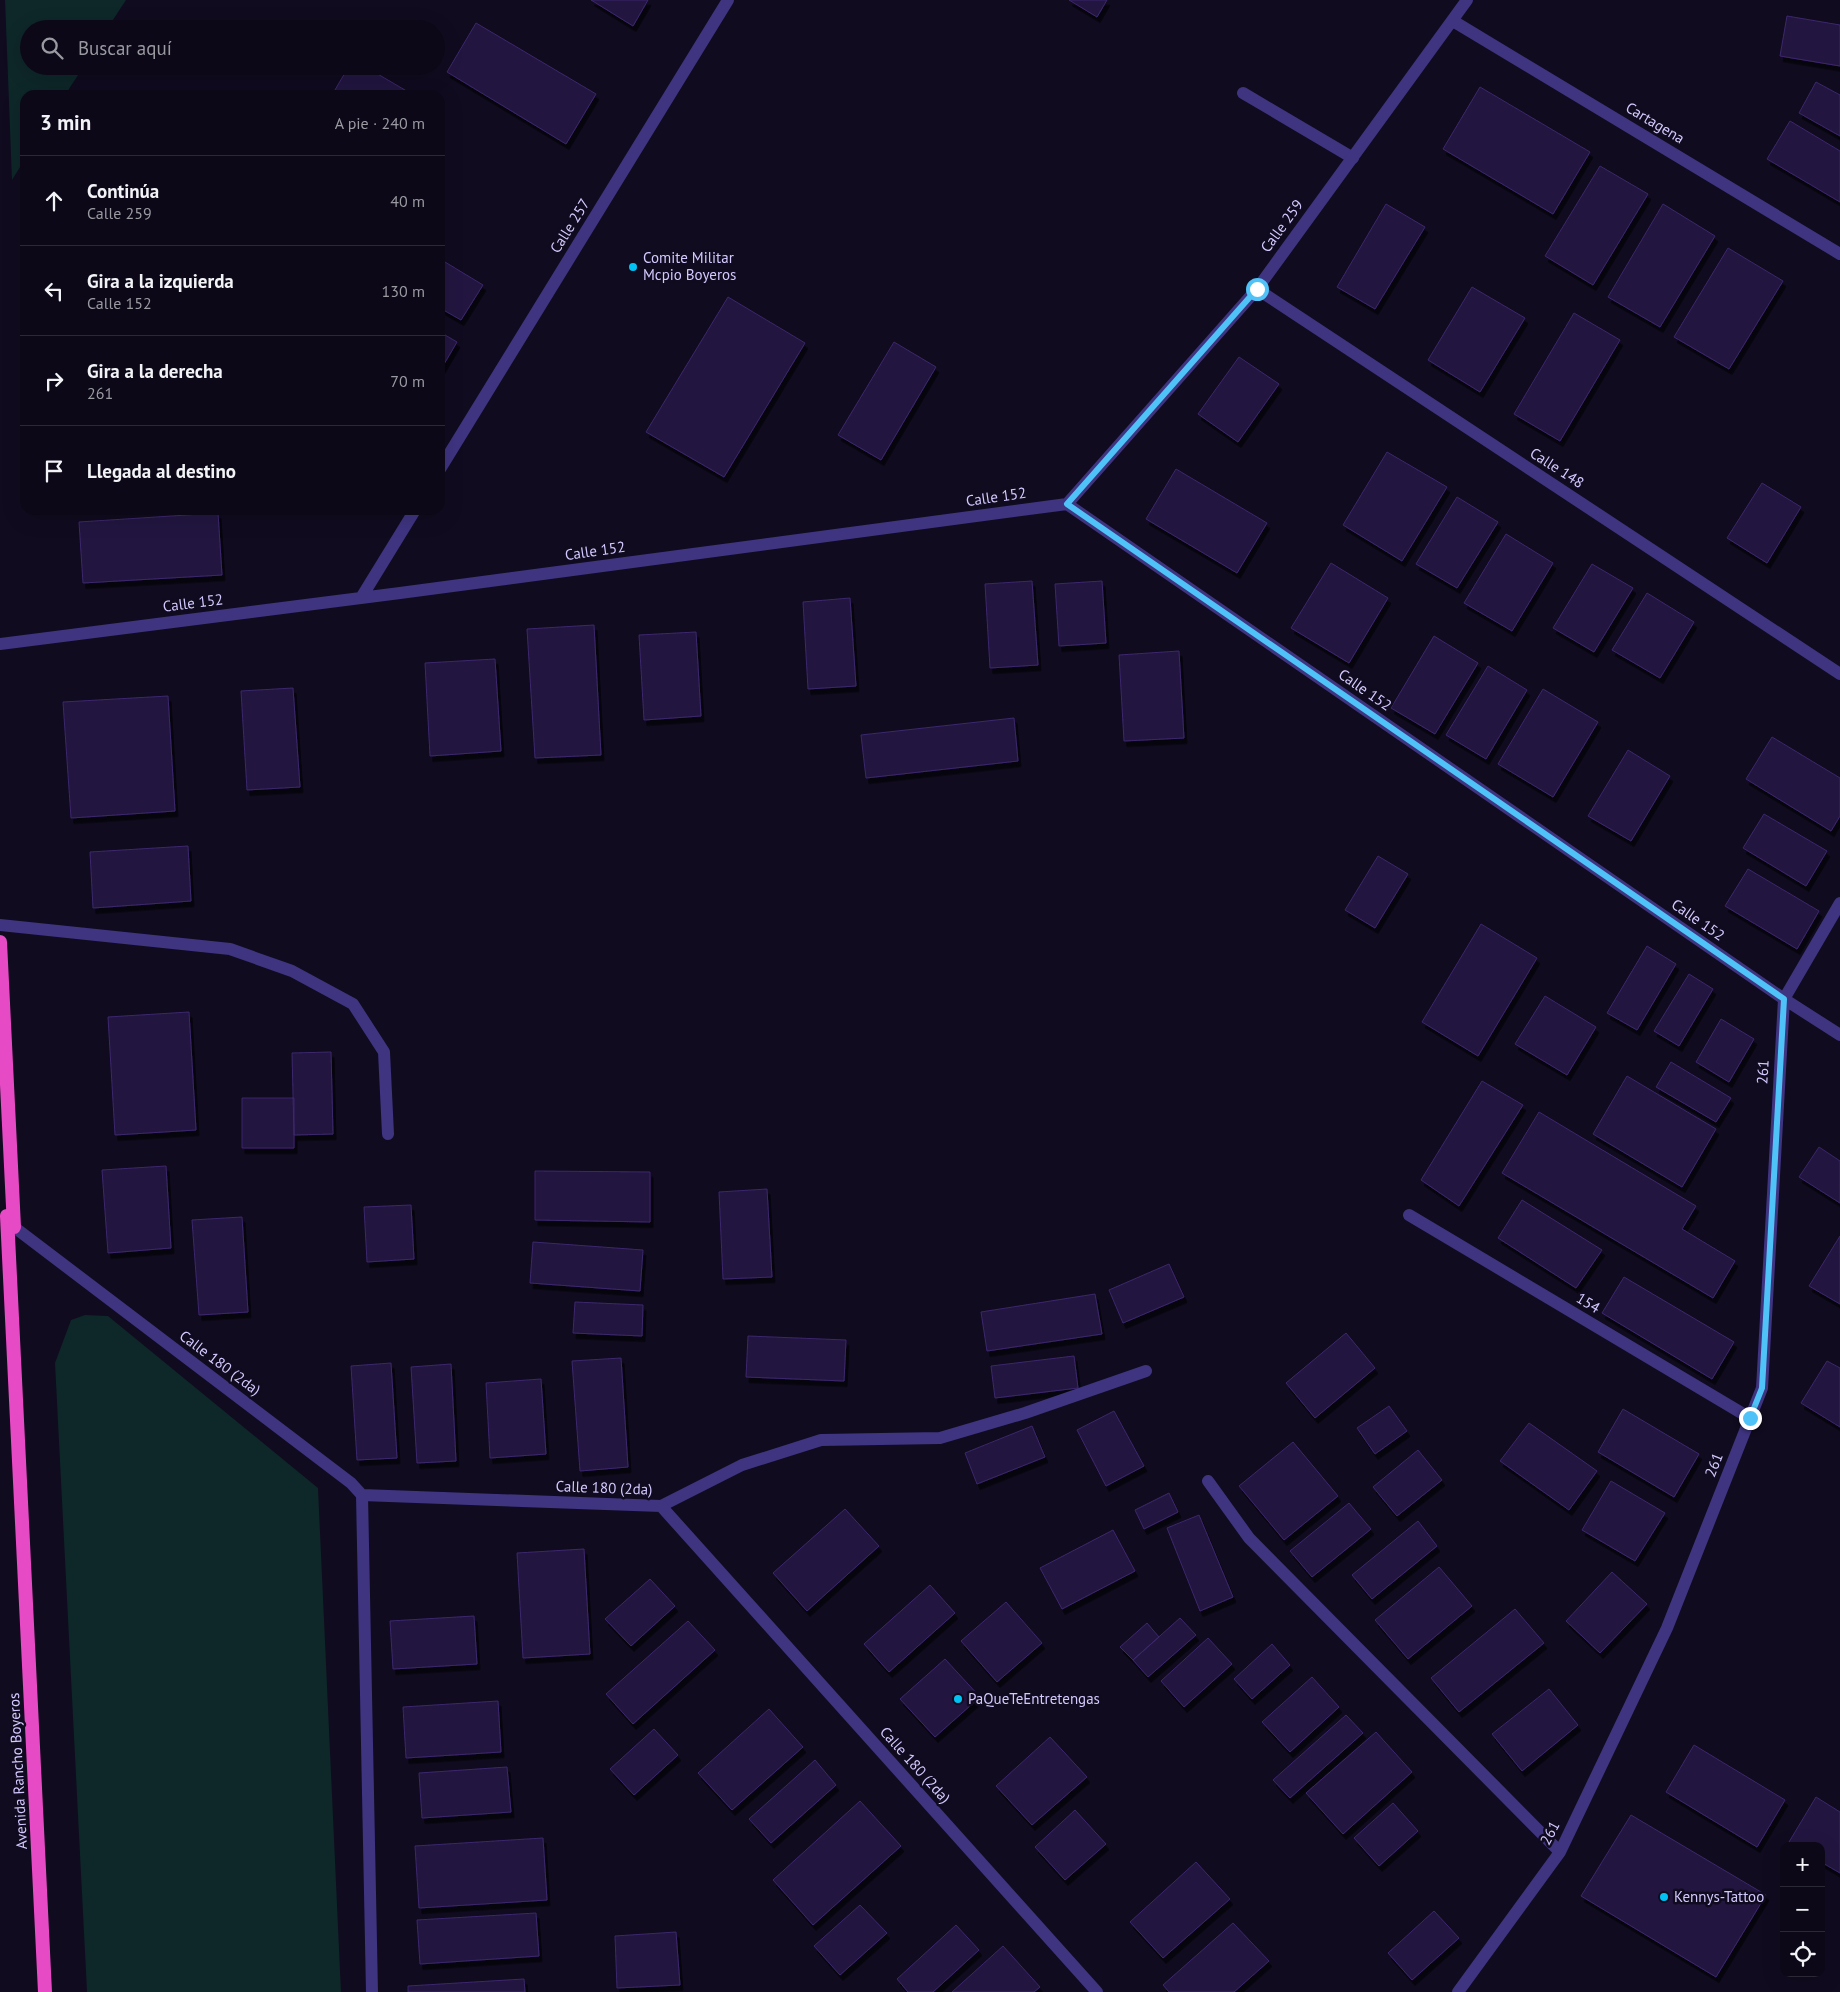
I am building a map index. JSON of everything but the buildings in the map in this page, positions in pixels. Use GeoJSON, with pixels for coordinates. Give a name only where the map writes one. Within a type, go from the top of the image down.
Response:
{"type":"FeatureCollection","features":[{"type":"Feature","properties":{"kind":"highway"},"geometry":{"type":"LineString","coordinates":[[0,942],[14,1227]]}},
{"type":"Feature","properties":{"kind":"highway","name":"Avenida Rancho Boyeros"},"geometry":{"type":"LineString","coordinates":[[14,1227],[7,1216],[45,1992]]}},
{"type":"Feature","properties":{"kind":"street","name":"Calle 257"},"geometry":{"type":"LineString","coordinates":[[445,461],[728,0]]}},
{"type":"Feature","properties":{"kind":"street","name":"Calle 259"},"geometry":{"type":"LineString","coordinates":[[1067,504],[1257,289],[1467,0]]}},
{"type":"Feature","properties":{"kind":"street","name":"Cartagena"},"geometry":{"type":"LineString","coordinates":[[1453,20],[1840,254]]}},
{"type":"Feature","properties":{"kind":"street"},"geometry":{"type":"LineString","coordinates":[[1244,94],[1353,158]]}},
{"type":"Feature","properties":{"kind":"street","name":"Calle 148"},"geometry":{"type":"LineString","coordinates":[[1257,289],[1840,674]]}},
{"type":"Feature","properties":{"kind":"street","name":"Calle 152"},"geometry":{"type":"LineString","coordinates":[[0,644],[1067,504],[1784,999],[1840,1035]]}},
{"type":"Feature","properties":{"kind":"street"},"geometry":{"type":"LineString","coordinates":[[361,598],[412,515]]}},
{"type":"Feature","properties":{"kind":"street","name":"261"},"geometry":{"type":"LineString","coordinates":[[1458,1992],[1560,1852],[1667,1628],[1762,1388],[1784,999],[1840,903]]}},
{"type":"Feature","properties":{"kind":"street"},"geometry":{"type":"LineString","coordinates":[[0,925],[230,949],[292,971],[353,1004],[384,1052],[388,1134]]}},
{"type":"Feature","properties":{"kind":"street","name":"154"},"geometry":{"type":"LineString","coordinates":[[1409,1215],[1750,1418]]}},
{"type":"Feature","properties":{"kind":"street","name":"Calle 180 (2da)"},"geometry":{"type":"LineString","coordinates":[[14,1227],[351,1483],[362,1495],[661,1506],[1097,1992]]}},
{"type":"Feature","properties":{"kind":"street"},"geometry":{"type":"LineString","coordinates":[[661,1506],[742,1465],[821,1440],[940,1438],[1025,1413],[1146,1371]]}},
{"type":"Feature","properties":{"kind":"street"},"geometry":{"type":"LineString","coordinates":[[1208,1481],[1249,1538],[1560,1852]]}},
{"type":"Feature","properties":{"kind":"street"},"geometry":{"type":"LineString","coordinates":[[362,1495],[372,1992]]}},
{"type":"Feature","properties":{"kind":"green space"},"geometry":{"type":"Polygon","coordinates":[[[5,0],[126,0],[113,20],[20,20],[20,75],[78,75],[68,90],[20,90],[20,167],[12,180],[5,0]]]}},
{"type":"Feature","properties":{"kind":"green space"},"geometry":{"type":"Polygon","coordinates":[[[85,1315],[108,1316],[318,1488],[341,1992],[87,1992],[55,1363],[71,1320],[85,1315]]]}},
{"type":"Feature","properties":{"kind":"place","name":"Comite Militar Mcpio Boyeros"},"geometry":{"type":"Point","coordinates":[633,267]}},
{"type":"Feature","properties":{"kind":"place","name":"PaQueTeEntretengas"},"geometry":{"type":"Point","coordinates":[958,1699]}},
{"type":"Feature","properties":{"kind":"place","name":"Kennys-Tattoo"},"geometry":{"type":"Point","coordinates":[1664,1897]}},
{"type":"Feature","properties":{"kind":"route"},"geometry":{"type":"LineString","coordinates":[[1257,289],[1067,504],[1784,999],[1762,1388],[1750,1418]]}}]}
